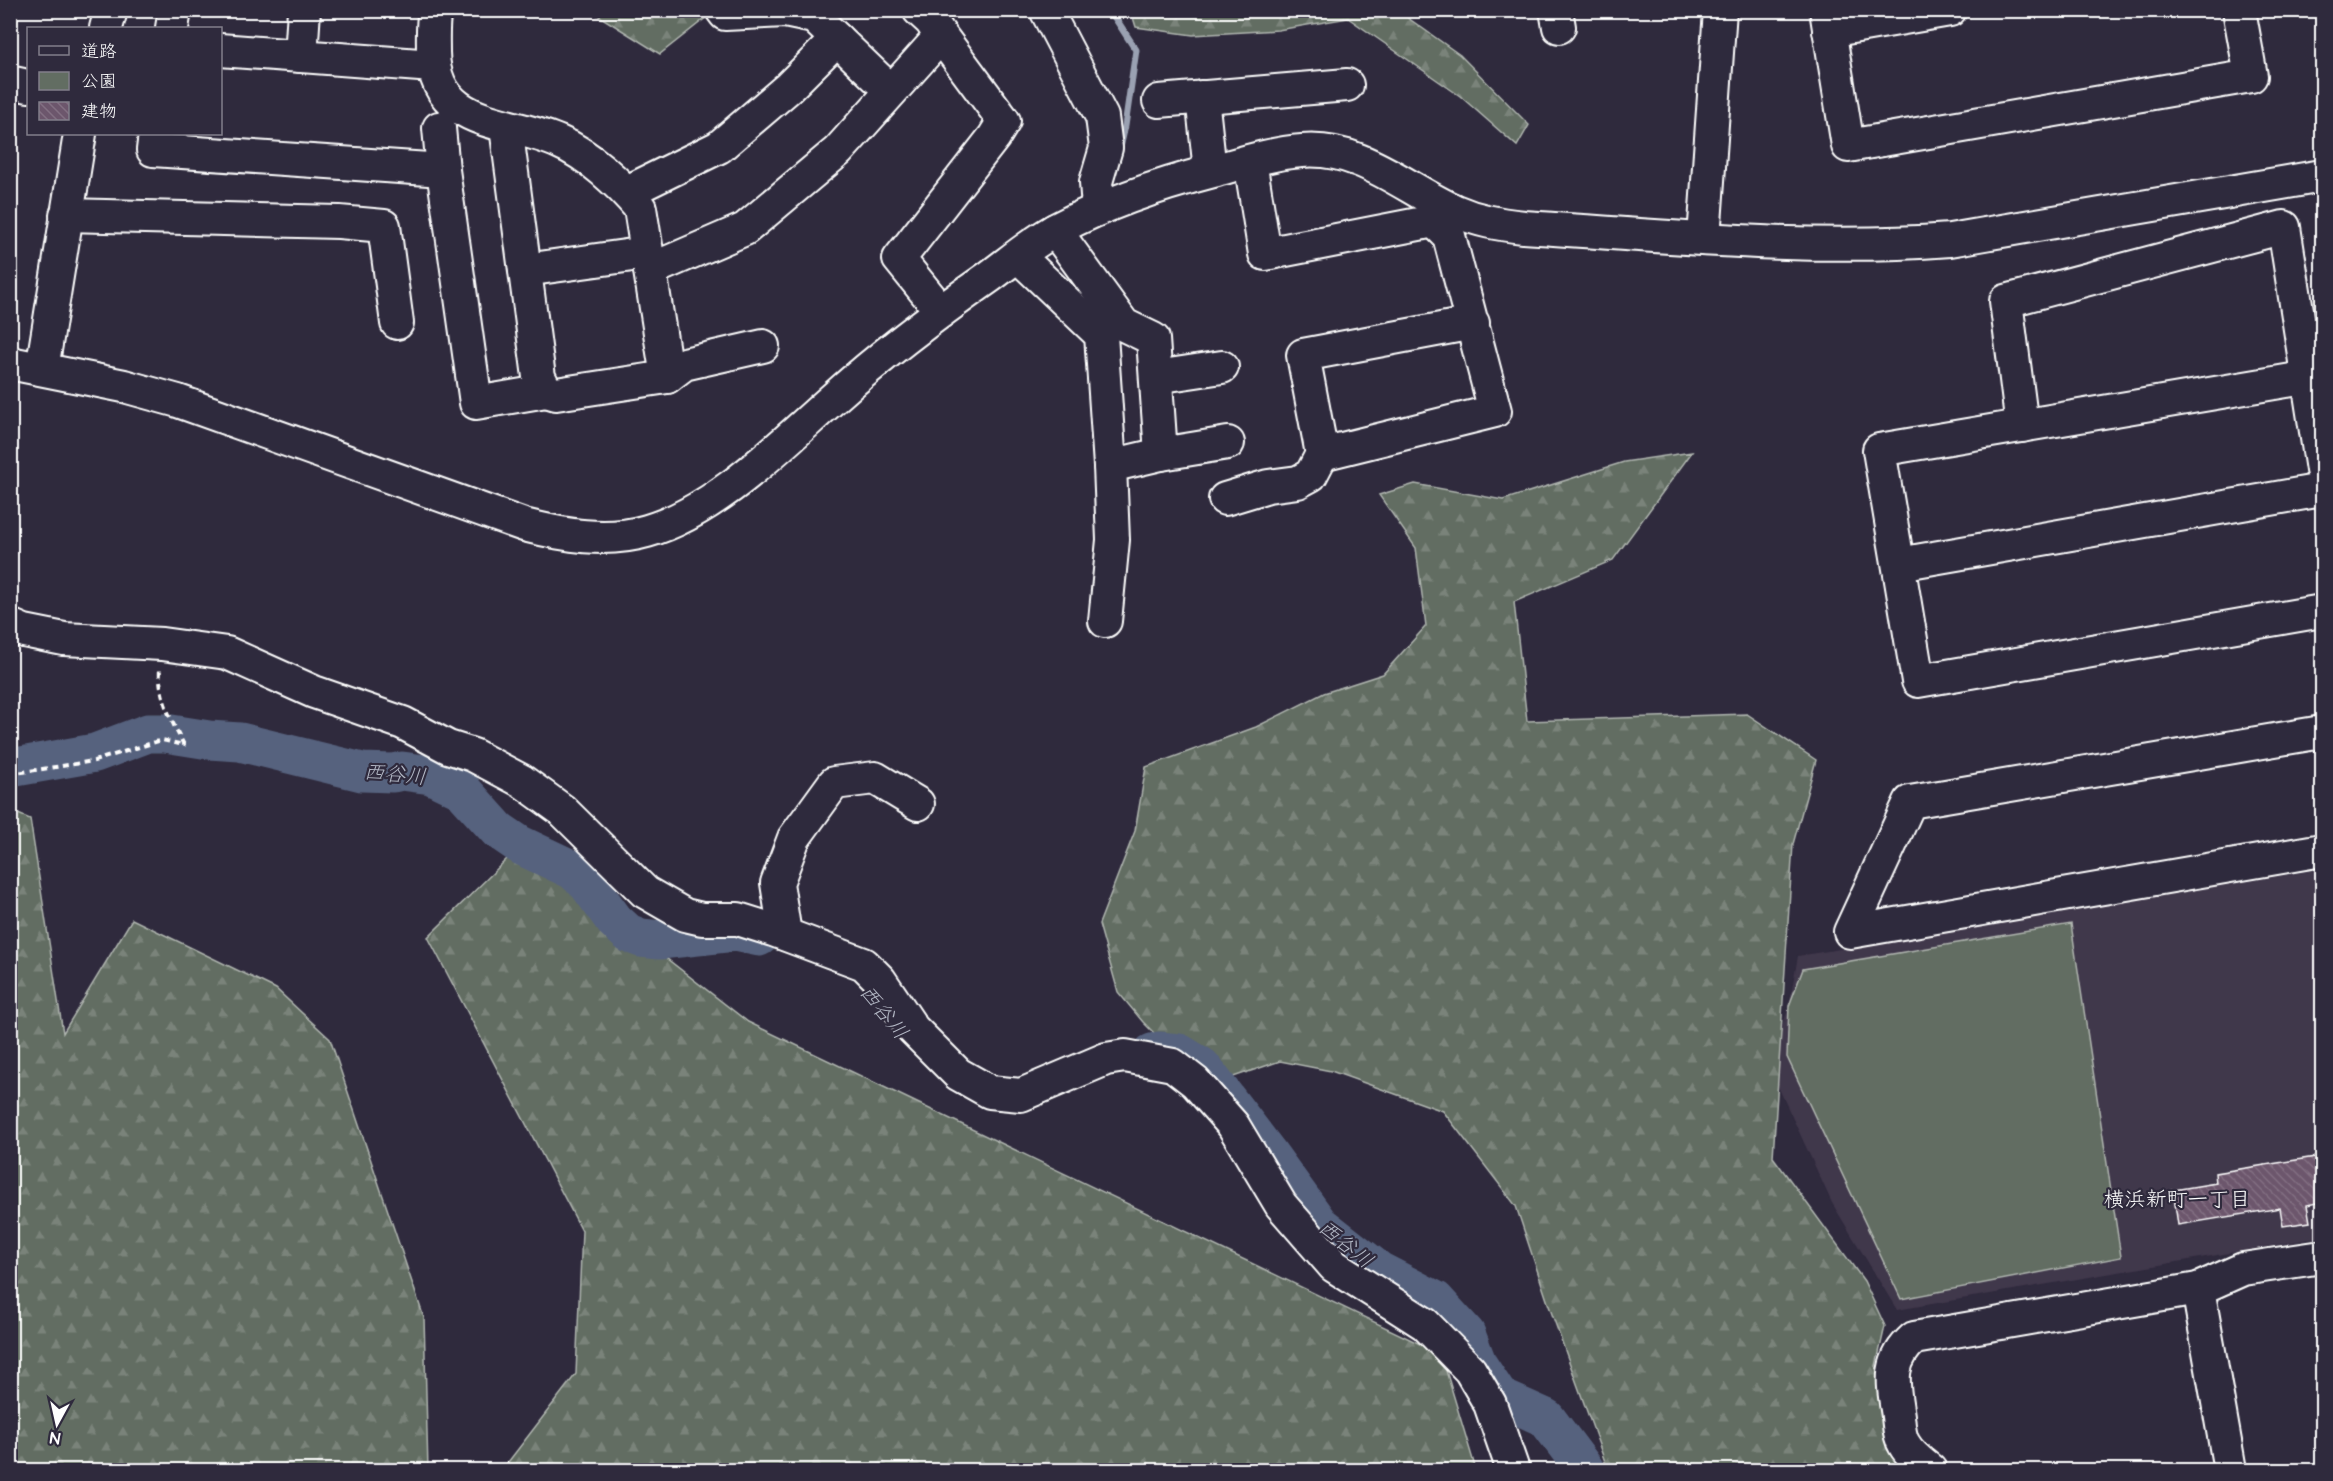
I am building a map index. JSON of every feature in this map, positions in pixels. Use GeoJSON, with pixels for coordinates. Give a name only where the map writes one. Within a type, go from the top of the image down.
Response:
{"type":"FeatureCollection","features":[{"type":"Feature","properties":{"kind":"street"},"geometry":{"type":"LineString","coordinates":[[106,27],[111,10]]}},
{"type":"Feature","properties":{"kind":"street"},"geometry":{"type":"LineString","coordinates":[[172,27],[175,10]]}},
{"type":"Feature","properties":{"kind":"street"},"geometry":{"type":"LineString","coordinates":[[301,56],[304,10]]}},
{"type":"Feature","properties":{"kind":"street"},"geometry":{"type":"LineString","coordinates":[[435,10],[432,25],[433,66],[440,85],[455,106],[475,117],[559,142],[589,161],[627,192],[640,208],[667,377]]}},
{"type":"Feature","properties":{"kind":"street"},"geometry":{"type":"LineString","coordinates":[[722,10],[725,14],[785,11],[814,17],[891,91]]}},
{"type":"Feature","properties":{"kind":"street"},"geometry":{"type":"LineString","coordinates":[[919,10],[931,21],[1004,121],[899,259],[941,311]]}},
{"type":"Feature","properties":{"kind":"street"},"geometry":{"type":"LineString","coordinates":[[1046,10],[1102,117],[1106,148],[1096,182],[1098,208]]}},
{"type":"Feature","properties":{"kind":"street"},"geometry":{"type":"LineString","coordinates":[[1704,238],[1720,10]]}},
{"type":"Feature","properties":{"kind":"street"},"geometry":{"type":"LineString","coordinates":[[1950,10],[1828,21],[1848,146],[2251,76],[2239,10]]}},
{"type":"Feature","properties":{"kind":"street"},"geometry":{"type":"LineString","coordinates":[[525,270],[649,261],[744,229],[838,151],[941,36]]}},
{"type":"Feature","properties":{"kind":"street"},"geometry":{"type":"LineString","coordinates":[[627,192],[719,147],[788,88],[837,39]]}},
{"type":"Feature","properties":{"kind":"street"},"geometry":{"type":"LineString","coordinates":[[222,50],[433,66]]}},
{"type":"Feature","properties":{"kind":"street"},"geometry":{"type":"LineString","coordinates":[[10,82],[27,86]]}},
{"type":"Feature","properties":{"kind":"street"},"geometry":{"type":"LineString","coordinates":[[1159,101],[1347,85]]}},
{"type":"Feature","properties":{"kind":"street"},"geometry":{"type":"LineString","coordinates":[[1202,97],[1210,171]]}},
{"type":"Feature","properties":{"kind":"street"},"geometry":{"type":"LineString","coordinates":[[506,127],[539,377],[546,391]]}},
{"type":"Feature","properties":{"kind":"street"},"geometry":{"type":"LineString","coordinates":[[439,128],[476,403],[546,391],[556,394],[667,377],[684,364],[763,346]]}},
{"type":"Feature","properties":{"kind":"street"},"geometry":{"type":"LineString","coordinates":[[42,369],[80,135]]}},
{"type":"Feature","properties":{"kind":"street"},"geometry":{"type":"LineString","coordinates":[[155,135],[153,150],[443,170]]}},
{"type":"Feature","properties":{"kind":"street"},"geometry":{"type":"LineString","coordinates":[[10,363],[124,386],[178,401],[524,525],[561,535],[602,538],[647,531],[683,516],[733,485],[848,385],[941,311],[1055,230],[1098,208],[1153,187],[1250,161],[1301,151],[1331,150],[1375,166],[1443,215],[1495,411],[1322,454]]}},
{"type":"Feature","properties":{"kind":"street"},"geometry":{"type":"LineString","coordinates":[[1250,161],[1265,254],[1443,215],[1524,227],[1825,246],[1891,245],[1950,240],[2322,176]]}},
{"type":"Feature","properties":{"kind":"street"},"geometry":{"type":"LineString","coordinates":[[66,215],[327,222],[384,226],[398,324]]}},
{"type":"Feature","properties":{"kind":"street"},"geometry":{"type":"LineString","coordinates":[[2022,426],[2006,301],[2283,227],[2314,376],[2322,470]]}},
{"type":"Feature","properties":{"kind":"street"},"geometry":{"type":"LineString","coordinates":[[1055,230],[1124,325],[1153,339],[1161,454]]}},
{"type":"Feature","properties":{"kind":"street"},"geometry":{"type":"LineString","coordinates":[[1018,255],[1101,335],[1113,540],[1105,621]]}},
{"type":"Feature","properties":{"kind":"street"},"geometry":{"type":"LineString","coordinates":[[1225,499],[1268,486],[1298,482],[1311,475],[1322,454],[1304,355],[1473,323]]}},
{"type":"Feature","properties":{"kind":"street"},"geometry":{"type":"LineString","coordinates":[[1156,377],[1222,367]]}},
{"type":"Feature","properties":{"kind":"street"},"geometry":{"type":"LineString","coordinates":[[2314,376],[1880,450],[1918,681],[2322,611]]}},
{"type":"Feature","properties":{"kind":"street"},"geometry":{"type":"LineString","coordinates":[[1110,466],[1161,454],[1228,443]]}},
{"type":"Feature","properties":{"kind":"street"},"geometry":{"type":"LineString","coordinates":[[1899,564],[2322,490]]}},
{"type":"Feature","properties":{"kind":"street"},"geometry":{"type":"LineString","coordinates":[[10,625],[24,631],[64,639],[162,644],[227,653],[314,692],[403,723],[447,747],[473,754],[522,781],[562,810],[645,892],[675,910],[685,915],[702,918],[738,920],[785,934],[864,964],[880,980],[913,1029],[958,1074],[990,1092],[1021,1095],[1106,1059],[1125,1056],[1173,1065],[1195,1082],[1233,1125],[1281,1205],[1334,1266],[1425,1324],[1470,1370],[1490,1404],[1513,1470]]}},
{"type":"Feature","properties":{"kind":"street"},"geometry":{"type":"LineString","coordinates":[[2322,732],[1910,802],[1850,932],[2322,850]]}},
{"type":"Feature","properties":{"kind":"street"},"geometry":{"type":"LineString","coordinates":[[785,934],[777,884],[794,838],[834,783],[875,778],[918,804]]}},
{"type":"Feature","properties":{"kind":"street"},"geometry":{"type":"LineString","coordinates":[[1930,1470],[1912,1456],[1902,1441],[1892,1382],[1893,1371],[1902,1349],[1914,1338],[2198,1289],[2243,1269],[2322,1257]]}},
{"type":"Feature","properties":{"kind":"street"},"geometry":{"type":"LineString","coordinates":[[2198,1289],[2230,1470]]}},
{"type":"Feature","properties":{"kind":"path"},"geometry":{"type":"LineString","coordinates":[[10,774],[94,761],[162,740],[184,745],[168,714],[159,683],[162,644]]}},
{"type":"Feature","properties":{"kind":"shaded area"},"geometry":{"type":"Polygon","coordinates":[[[2322,869],[2322,1237],[1897,1310],[1832,1203],[1769,1067],[1789,1006],[1798,956],[2322,869]]]}},
{"type":"Feature","properties":{"kind":"green space"},"geometry":{"type":"Polygon","coordinates":[[[591,11],[737,11],[712,13],[660,54],[591,11]]]}},
{"type":"Feature","properties":{"kind":"green space"},"geometry":{"type":"Polygon","coordinates":[[[1131,11],[1398,11],[1460,55],[1529,125],[1517,146],[1460,96],[1348,18],[1278,30],[1193,35],[1136,27],[1131,11]]]}},
{"type":"Feature","properties":{"kind":"green space"},"geometry":{"type":"Polygon","coordinates":[[[1692,452],[1613,560],[1514,602],[1527,721],[1747,714],[1816,760],[1793,844],[1773,1157],[1864,1281],[1885,1326],[1876,1366],[1884,1439],[1905,1470],[1608,1470],[1516,1206],[1443,1111],[1331,1071],[1280,1061],[1213,1084],[1170,1049],[1118,992],[1099,924],[1135,831],[1146,767],[1256,727],[1324,693],[1383,674],[1426,626],[1416,548],[1379,495],[1415,484],[1503,500],[1624,462],[1692,452]]]}},
{"type":"Feature","properties":{"kind":"green space"},"geometry":{"type":"Polygon","coordinates":[[[11,811],[30,819],[63,1033],[132,919],[276,989],[330,1039],[424,1318],[428,1470],[11,1470],[11,811]]]}},
{"type":"Feature","properties":{"kind":"green space"},"geometry":{"type":"Polygon","coordinates":[[[509,857],[539,859],[748,1022],[1441,1354],[1476,1470],[502,1470],[576,1374],[582,1231],[428,937],[509,857]]]}},
{"type":"Feature","properties":{"kind":"green space"},"geometry":{"type":"Polygon","coordinates":[[[2071,924],[2121,1257],[1901,1299],[1787,1057],[1789,1006],[1803,969],[2071,924]]]}},
{"type":"Feature","properties":{"kind":"building"},"geometry":{"type":"Polygon","coordinates":[[[2322,1156],[2322,1202],[2307,1205],[2310,1222],[2283,1226],[2280,1208],[2178,1225],[2173,1190],[2216,1183],[2215,1173],[2322,1156]]]}},
{"type":"Feature","properties":{"kind":"waterway"},"geometry":{"type":"LineString","coordinates":[[1110,10],[1136,50],[1119,152]]}},
{"type":"Feature","properties":{"kind":"waterway","name":"西谷川"},"geometry":{"type":"LineString","coordinates":[[10,768],[95,753],[148,733],[165,733],[240,742],[362,772],[402,771],[431,775],[462,790],[498,830],[520,845],[573,870],[588,884],[614,920],[628,933],[641,938],[660,940],[735,932],[759,937]]}},
{"type":"Feature","properties":{"kind":"waterway","name":"西谷川"},"geometry":{"type":"LineString","coordinates":[[1152,1053],[1159,1051],[1179,1053],[1202,1067],[1319,1224],[1379,1271],[1435,1300],[1466,1334],[1478,1365],[1499,1397],[1546,1418],[1585,1470]]}},
{"type":"Feature","properties":{"kind":"district","name":"横浜新町一丁目"},"geometry":{"type":"Point","coordinates":[2177,1199]}}]}
